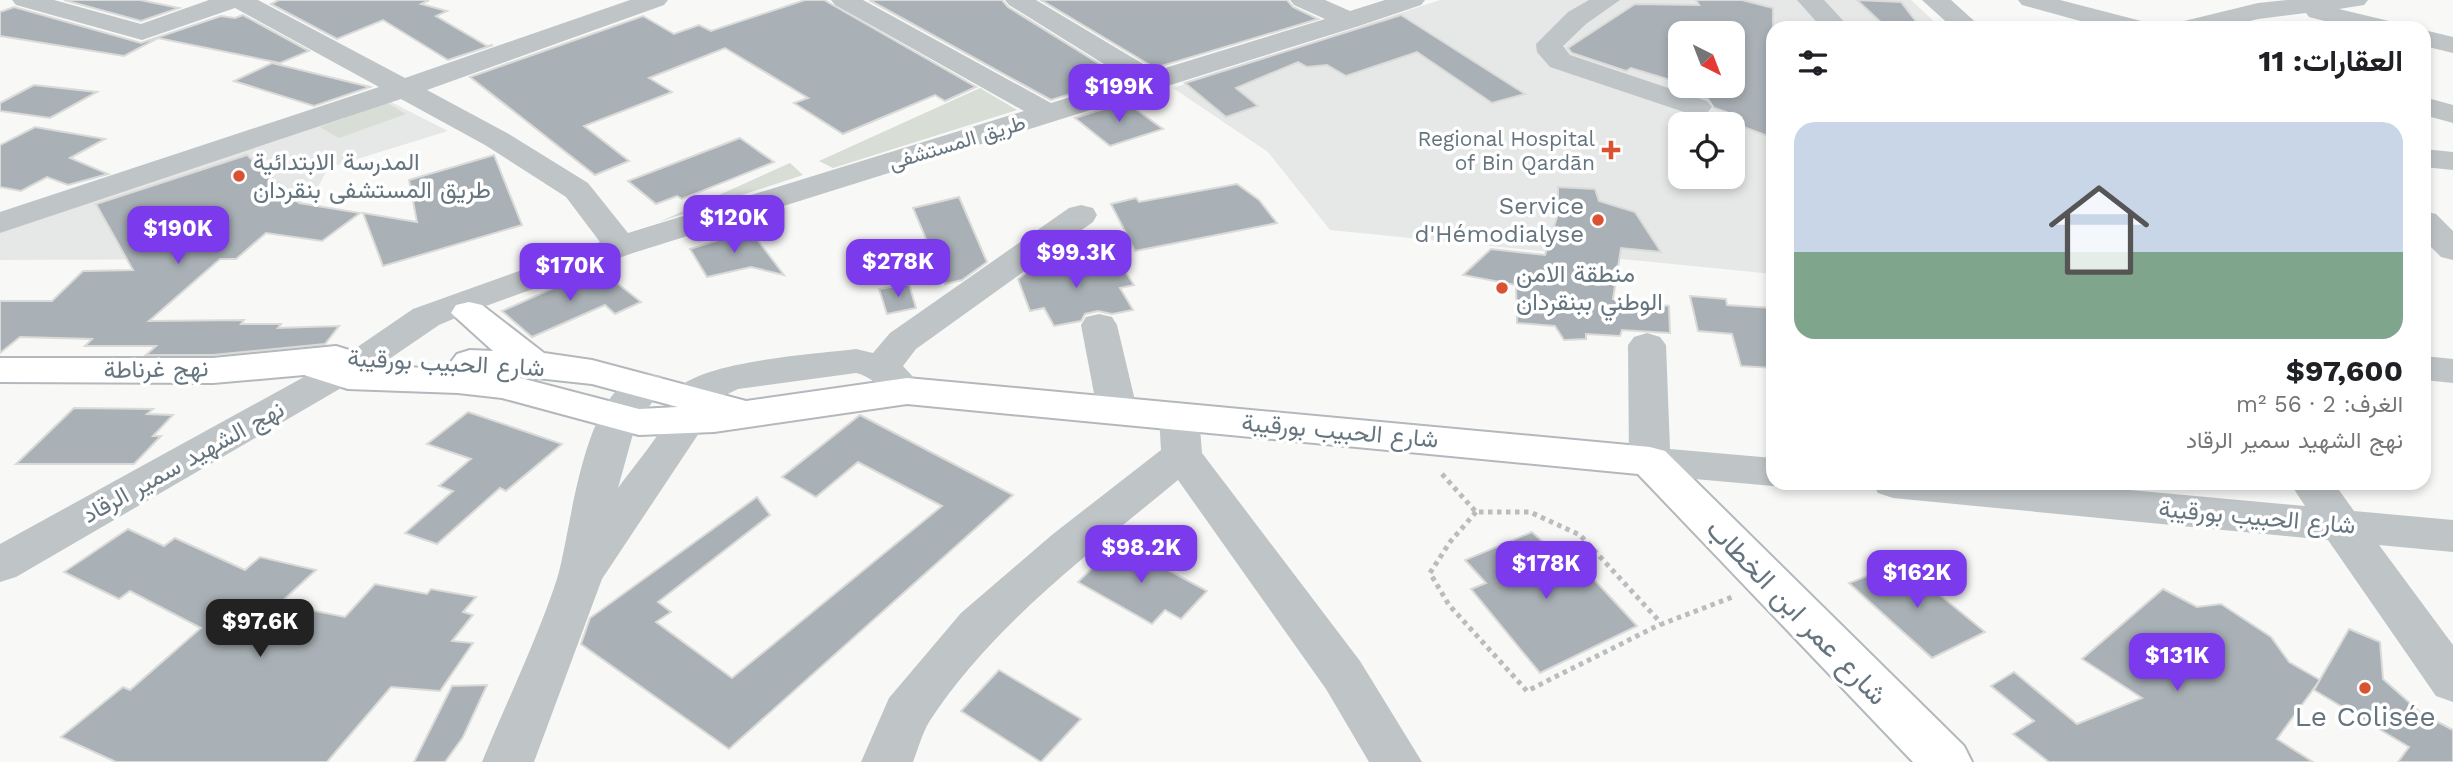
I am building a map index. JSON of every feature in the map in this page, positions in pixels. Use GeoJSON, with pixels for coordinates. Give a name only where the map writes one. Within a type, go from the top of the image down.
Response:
{"type":"FeatureCollection","features":[{"type":"Feature","properties":{"kind":"main road"},"geometry":{"type":"LineString","coordinates":[[469,313],[544,376]]}},
{"type":"Feature","properties":{"kind":"main road","name":"شارع الحبيب بورقيبة"},"geometry":{"type":"LineString","coordinates":[[338,366],[458,381],[602,373],[647,385],[688,409]]}},
{"type":"Feature","properties":{"kind":"main road","name":"نهج غرناطة"},"geometry":{"type":"LineString","coordinates":[[0,370],[338,366]]}},
{"type":"Feature","properties":{"kind":"main road","name":"شارع الحبيب بورقيبة"},"geometry":{"type":"LineString","coordinates":[[544,376],[617,418],[639,422],[688,409],[751,411],[894,379],[1117,409],[1180,435],[1650,461]]}},
{"type":"Feature","properties":{"kind":"main road","name":"شارع عمر ابن الخطاب"},"geometry":{"type":"LineString","coordinates":[[1650,461],[1945,762]]}},
{"type":"Feature","properties":{"kind":"street"},"geometry":{"type":"LineString","coordinates":[[25,0],[142,32],[237,0],[496,139],[577,190],[621,246]]}},
{"type":"Feature","properties":{"kind":"street"},"geometry":{"type":"LineString","coordinates":[[0,223],[402,89],[654,0]]}},
{"type":"Feature","properties":{"kind":"street"},"geometry":{"type":"LineString","coordinates":[[844,0],[1048,113]]}},
{"type":"Feature","properties":{"kind":"street"},"geometry":{"type":"LineString","coordinates":[[1018,0],[1153,82]]}},
{"type":"Feature","properties":{"kind":"street"},"geometry":{"type":"LineString","coordinates":[[1303,0],[1350,20]]}},
{"type":"Feature","properties":{"kind":"street","name":"طريق المستشفى"},"geometry":{"type":"LineString","coordinates":[[338,366],[426,317],[582,259],[1412,0]]}},
{"type":"Feature","properties":{"kind":"street"},"geometry":{"type":"LineString","coordinates":[[1607,0],[1556,34],[1549,44],[1550,52],[1560,61],[1581,69],[1697,107]]}},
{"type":"Feature","properties":{"kind":"street"},"geometry":{"type":"LineString","coordinates":[[1810,0],[1830,21]]}},
{"type":"Feature","properties":{"kind":"street"},"geometry":{"type":"LineString","coordinates":[[2031,0],[2110,21]]}},
{"type":"Feature","properties":{"kind":"street"},"geometry":{"type":"LineString","coordinates":[[2217,21],[2258,11],[2355,0]]}},
{"type":"Feature","properties":{"kind":"street"},"geometry":{"type":"LineString","coordinates":[[2299,7],[2356,21]]}},
{"type":"Feature","properties":{"kind":"street"},"geometry":{"type":"LineString","coordinates":[[2431,40],[2453,45]]}},
{"type":"Feature","properties":{"kind":"street"},"geometry":{"type":"LineString","coordinates":[[2431,108],[2453,114]]}},
{"type":"Feature","properties":{"kind":"street"},"geometry":{"type":"LineString","coordinates":[[2431,159],[2453,161]]}},
{"type":"Feature","properties":{"kind":"street"},"geometry":{"type":"LineString","coordinates":[[894,379],[902,341],[1081,215]]}},
{"type":"Feature","properties":{"kind":"street"},"geometry":{"type":"LineString","coordinates":[[2431,229],[2453,251]]}},
{"type":"Feature","properties":{"kind":"street"},"geometry":{"type":"LineString","coordinates":[[2431,249],[2453,251]]}},
{"type":"Feature","properties":{"kind":"street","name":"طريق المستشفى"},"geometry":{"type":"LineString","coordinates":[[338,366],[469,313],[582,259]]}},
{"type":"Feature","properties":{"kind":"street"},"geometry":{"type":"LineString","coordinates":[[1099,325],[1117,409]]}},
{"type":"Feature","properties":{"kind":"street"},"geometry":{"type":"LineString","coordinates":[[1647,345],[1650,461]]}},
{"type":"Feature","properties":{"kind":"street","name":"شارع الحبيب بورقيبة"},"geometry":{"type":"LineString","coordinates":[[688,409],[717,383],[747,375],[856,361],[894,379]]}},
{"type":"Feature","properties":{"kind":"street","name":"نهج الشهيد سمير الرقاد"},"geometry":{"type":"LineString","coordinates":[[0,565],[338,366]]}},
{"type":"Feature","properties":{"kind":"street"},"geometry":{"type":"LineString","coordinates":[[2431,369],[2453,371]]}},
{"type":"Feature","properties":{"kind":"street"},"geometry":{"type":"LineString","coordinates":[[508,762],[580,576],[611,431],[628,400],[647,385]]}},
{"type":"Feature","properties":{"kind":"street"},"geometry":{"type":"LineString","coordinates":[[580,576],[688,409]]}},
{"type":"Feature","properties":{"kind":"street"},"geometry":{"type":"LineString","coordinates":[[887,762],[907,713],[978,626],[1069,545],[1180,435],[1343,675],[1396,762]]}},
{"type":"Feature","properties":{"kind":"street","name":"شارع الحبيب بورقيبة"},"geometry":{"type":"LineString","coordinates":[[1650,461],[1766,471]]}},
{"type":"Feature","properties":{"kind":"street","name":"شارع الحبيب بورقيبة"},"geometry":{"type":"LineString","coordinates":[[1969,490],[2453,536]]}},
{"type":"Feature","properties":{"kind":"street"},"geometry":{"type":"LineString","coordinates":[[2316,490],[2453,682]]}},
{"type":"Feature","properties":{"kind":"path"},"geometry":{"type":"LineString","coordinates":[[1442,474],[1476,512],[1530,512],[1580,535],[1662,624]]}},
{"type":"Feature","properties":{"kind":"path"},"geometry":{"type":"LineString","coordinates":[[1476,512],[1450,542],[1430,573],[1449,605],[1527,691],[1662,624],[1769,583]]}},
{"type":"Feature","properties":{"kind":"shaded area"},"geometry":{"type":"Polygon","coordinates":[[[1440,0],[1911,0],[1934,21],[1766,21],[1766,273],[1330,230],[1268,152],[1173,88],[1440,0]]]}},
{"type":"Feature","properties":{"kind":"shaded area"},"geometry":{"type":"Polygon","coordinates":[[[980,88],[1017,110],[833,168],[819,161],[980,88]]]}},
{"type":"Feature","properties":{"kind":"shaded area","name":"المدرسة الابتدائية طريق المستشفى بنقردان"},"geometry":{"type":"Polygon","coordinates":[[[385,99],[448,131],[328,168],[318,187],[236,259],[0,260],[0,229],[385,99]]]}},
{"type":"Feature","properties":{"kind":"shaded area"},"geometry":{"type":"Polygon","coordinates":[[[387,103],[406,114],[339,138],[320,127],[387,103]]]}},
{"type":"Feature","properties":{"kind":"shaded area"},"geometry":{"type":"Polygon","coordinates":[[[790,163],[803,175],[659,222],[790,163]]]}},
{"type":"Feature","properties":{"kind":"building"},"geometry":{"type":"Polygon","coordinates":[[[64,0],[140,0],[179,8],[141,21],[64,0]]]}},
{"type":"Feature","properties":{"kind":"building"},"geometry":{"type":"Polygon","coordinates":[[[279,0],[429,0],[421,4],[447,11],[436,16],[487,46],[493,45],[448,60],[383,20],[337,39],[271,4],[279,0]]]}},
{"type":"Feature","properties":{"kind":"building"},"geometry":{"type":"Polygon","coordinates":[[[805,0],[824,0],[976,87],[945,101],[935,95],[843,134],[794,103],[808,98],[725,48],[649,78],[672,92],[584,126],[629,161],[595,175],[470,77],[643,16],[674,34],[699,25],[711,31],[805,0]]]}},
{"type":"Feature","properties":{"kind":"building"},"geometry":{"type":"Polygon","coordinates":[[[1002,0],[1008,7],[1122,78],[1051,100],[871,1],[1002,0]]]}},
{"type":"Feature","properties":{"kind":"building"},"geometry":{"type":"Polygon","coordinates":[[[1041,0],[1287,0],[1293,7],[1318,19],[1155,68],[1041,0]]]}},
{"type":"Feature","properties":{"kind":"building"},"geometry":{"type":"Polygon","coordinates":[[[1696,0],[1742,0],[1773,8],[1773,21],[1766,21],[1766,135],[1745,128],[1745,112],[1726,112],[1714,108],[1705,98],[1745,98],[1745,21],[1668,21],[1668,79],[1631,68],[1626,71],[1572,53],[1568,48],[1635,4],[1699,5],[1696,0]]]}},
{"type":"Feature","properties":{"kind":"building"},"geometry":{"type":"Polygon","coordinates":[[[1857,0],[1901,2],[1916,21],[1880,21],[1857,0]]]}},
{"type":"Feature","properties":{"kind":"building"},"geometry":{"type":"Polygon","coordinates":[[[14,7],[141,43],[221,16],[235,18],[243,15],[309,51],[280,63],[158,38],[124,56],[0,36],[0,12],[14,7]]]}},
{"type":"Feature","properties":{"kind":"building"},"geometry":{"type":"Polygon","coordinates":[[[1401,15],[1525,94],[1492,103],[1417,52],[1346,76],[1327,65],[1307,67],[1298,62],[1236,88],[1258,106],[1226,117],[1185,83],[1401,15]]]}},
{"type":"Feature","properties":{"kind":"building"},"geometry":{"type":"Polygon","coordinates":[[[272,63],[370,87],[314,106],[234,81],[272,63]]]}},
{"type":"Feature","properties":{"kind":"building"},"geometry":{"type":"Polygon","coordinates":[[[34,85],[97,92],[50,118],[0,111],[0,103],[34,85]]]}},
{"type":"Feature","properties":{"kind":"building"},"geometry":{"type":"Polygon","coordinates":[[[1126,102],[1163,129],[1110,146],[1075,118],[1126,102]]]}},
{"type":"Feature","properties":{"kind":"building"},"geometry":{"type":"Polygon","coordinates":[[[35,127],[105,139],[70,158],[108,174],[68,185],[47,177],[21,191],[0,187],[0,145],[35,127]]]}},
{"type":"Feature","properties":{"kind":"building"},"geometry":{"type":"Polygon","coordinates":[[[740,138],[774,162],[682,199],[677,196],[656,204],[628,181],[740,138]]]}},
{"type":"Feature","properties":{"kind":"building"},"geometry":{"type":"Polygon","coordinates":[[[247,155],[299,203],[360,213],[322,241],[266,233],[236,259],[220,259],[149,321],[244,320],[241,324],[281,324],[278,328],[339,326],[325,344],[213,355],[146,355],[156,346],[85,346],[92,339],[20,337],[0,353],[0,301],[52,301],[83,271],[133,270],[96,204],[247,155]]]}},
{"type":"Feature","properties":{"kind":"building"},"geometry":{"type":"Polygon","coordinates":[[[494,155],[522,225],[383,266],[363,213],[417,222],[409,180],[494,155]]]}},
{"type":"Feature","properties":{"kind":"building"},"geometry":{"type":"Polygon","coordinates":[[[1237,184],[1259,200],[1277,223],[1135,251],[1111,204],[1136,198],[1139,202],[1237,184]]]}},
{"type":"Feature","properties":{"kind":"building"},"geometry":{"type":"Polygon","coordinates":[[[1558,187],[1595,189],[1599,201],[1635,212],[1661,252],[1621,248],[1613,299],[1669,306],[1670,333],[1622,330],[1620,336],[1586,334],[1586,339],[1564,340],[1555,326],[1517,323],[1516,285],[1463,275],[1491,249],[1545,255],[1558,214],[1558,187]]]}},
{"type":"Feature","properties":{"kind":"building"},"geometry":{"type":"Polygon","coordinates":[[[959,197],[987,262],[962,280],[945,284],[913,208],[959,197]]]}},
{"type":"Feature","properties":{"kind":"building"},"geometry":{"type":"Polygon","coordinates":[[[750,230],[784,275],[751,267],[707,277],[690,249],[750,230]]]}},
{"type":"Feature","properties":{"kind":"building"},"geometry":{"type":"Polygon","coordinates":[[[1080,259],[1085,266],[1117,259],[1134,285],[1120,288],[1133,310],[1112,314],[1098,311],[1085,314],[1081,321],[1054,326],[1044,308],[1030,311],[1018,279],[1030,270],[1080,259]]]}},
{"type":"Feature","properties":{"kind":"building"},"geometry":{"type":"Polygon","coordinates":[[[598,268],[641,302],[615,314],[605,305],[532,337],[502,311],[598,268]]]}},
{"type":"Feature","properties":{"kind":"building"},"geometry":{"type":"Polygon","coordinates":[[[909,284],[916,308],[887,314],[879,289],[909,284]]]}},
{"type":"Feature","properties":{"kind":"building"},"geometry":{"type":"Polygon","coordinates":[[[1690,296],[1726,299],[1727,305],[1766,308],[1766,368],[1741,366],[1732,334],[1698,331],[1690,296]]]}},
{"type":"Feature","properties":{"kind":"building"},"geometry":{"type":"Polygon","coordinates":[[[74,408],[153,409],[147,414],[173,415],[153,436],[161,436],[134,464],[16,464],[74,408]]]}},
{"type":"Feature","properties":{"kind":"building"},"geometry":{"type":"Polygon","coordinates":[[[468,412],[562,444],[506,491],[500,488],[437,544],[405,533],[453,491],[439,486],[471,459],[427,444],[468,412]]]}},
{"type":"Feature","properties":{"kind":"building"},"geometry":{"type":"Polygon","coordinates":[[[860,415],[1013,495],[729,749],[581,644],[590,618],[757,497],[770,515],[658,602],[671,612],[656,622],[732,678],[942,506],[858,462],[816,497],[782,477],[860,415]]]}},
{"type":"Feature","properties":{"kind":"building"},"geometry":{"type":"Polygon","coordinates":[[[128,529],[164,546],[175,538],[245,570],[260,557],[316,570],[279,604],[345,617],[375,584],[427,594],[431,589],[476,597],[463,612],[473,615],[452,641],[473,643],[440,691],[391,687],[327,762],[116,762],[61,737],[123,687],[130,690],[201,628],[130,591],[119,599],[64,572],[128,529]]]}},
{"type":"Feature","properties":{"kind":"building"},"geometry":{"type":"Polygon","coordinates":[[[1532,532],[1556,554],[1565,548],[1637,626],[1540,673],[1471,589],[1486,583],[1465,560],[1532,532]]]}},
{"type":"Feature","properties":{"kind":"building"},"geometry":{"type":"Polygon","coordinates":[[[1118,543],[1207,591],[1181,619],[1165,610],[1152,624],[1078,582],[1118,543]]]}},
{"type":"Feature","properties":{"kind":"building"},"geometry":{"type":"Polygon","coordinates":[[[1901,563],[1985,632],[1932,658],[1849,583],[1901,563]]]}},
{"type":"Feature","properties":{"kind":"building"},"geometry":{"type":"Polygon","coordinates":[[[2163,589],[2197,607],[2221,604],[2271,637],[2289,662],[2320,680],[2277,739],[2313,762],[2049,762],[2013,734],[2034,721],[1991,686],[2014,672],[2077,724],[2142,698],[2082,659],[2163,589]]]}},
{"type":"Feature","properties":{"kind":"building","name":"Le Colisée"},"geometry":{"type":"Polygon","coordinates":[[[2349,629],[2380,642],[2383,679],[2421,713],[2453,730],[2453,762],[2398,762],[2409,747],[2314,690],[2349,629]]]}},
{"type":"Feature","properties":{"kind":"building"},"geometry":{"type":"Polygon","coordinates":[[[999,670],[1081,719],[1041,762],[961,711],[999,670]]]}},
{"type":"Feature","properties":{"kind":"building"},"geometry":{"type":"Polygon","coordinates":[[[487,685],[463,737],[445,762],[414,762],[452,686],[487,685]]]}},
{"type":"Feature","properties":{"kind":"place","name":"Regional Hospital of Bin Qardān"},"geometry":{"type":"Point","coordinates":[1611,150]}},
{"type":"Feature","properties":{"kind":"place","name":"المدرسة الابتدائية طريق المستشفى بنقردان"},"geometry":{"type":"Point","coordinates":[239,176]}},
{"type":"Feature","properties":{"kind":"place","name":"Service d'Hémodialyse"},"geometry":{"type":"Point","coordinates":[1598,220]}},
{"type":"Feature","properties":{"kind":"place","name":"منطقة الامن الوطني ببنقردان"},"geometry":{"type":"Point","coordinates":[1502,288]}},
{"type":"Feature","properties":{"kind":"place","name":"Le Colisée"},"geometry":{"type":"Point","coordinates":[2365,688]}}]}
